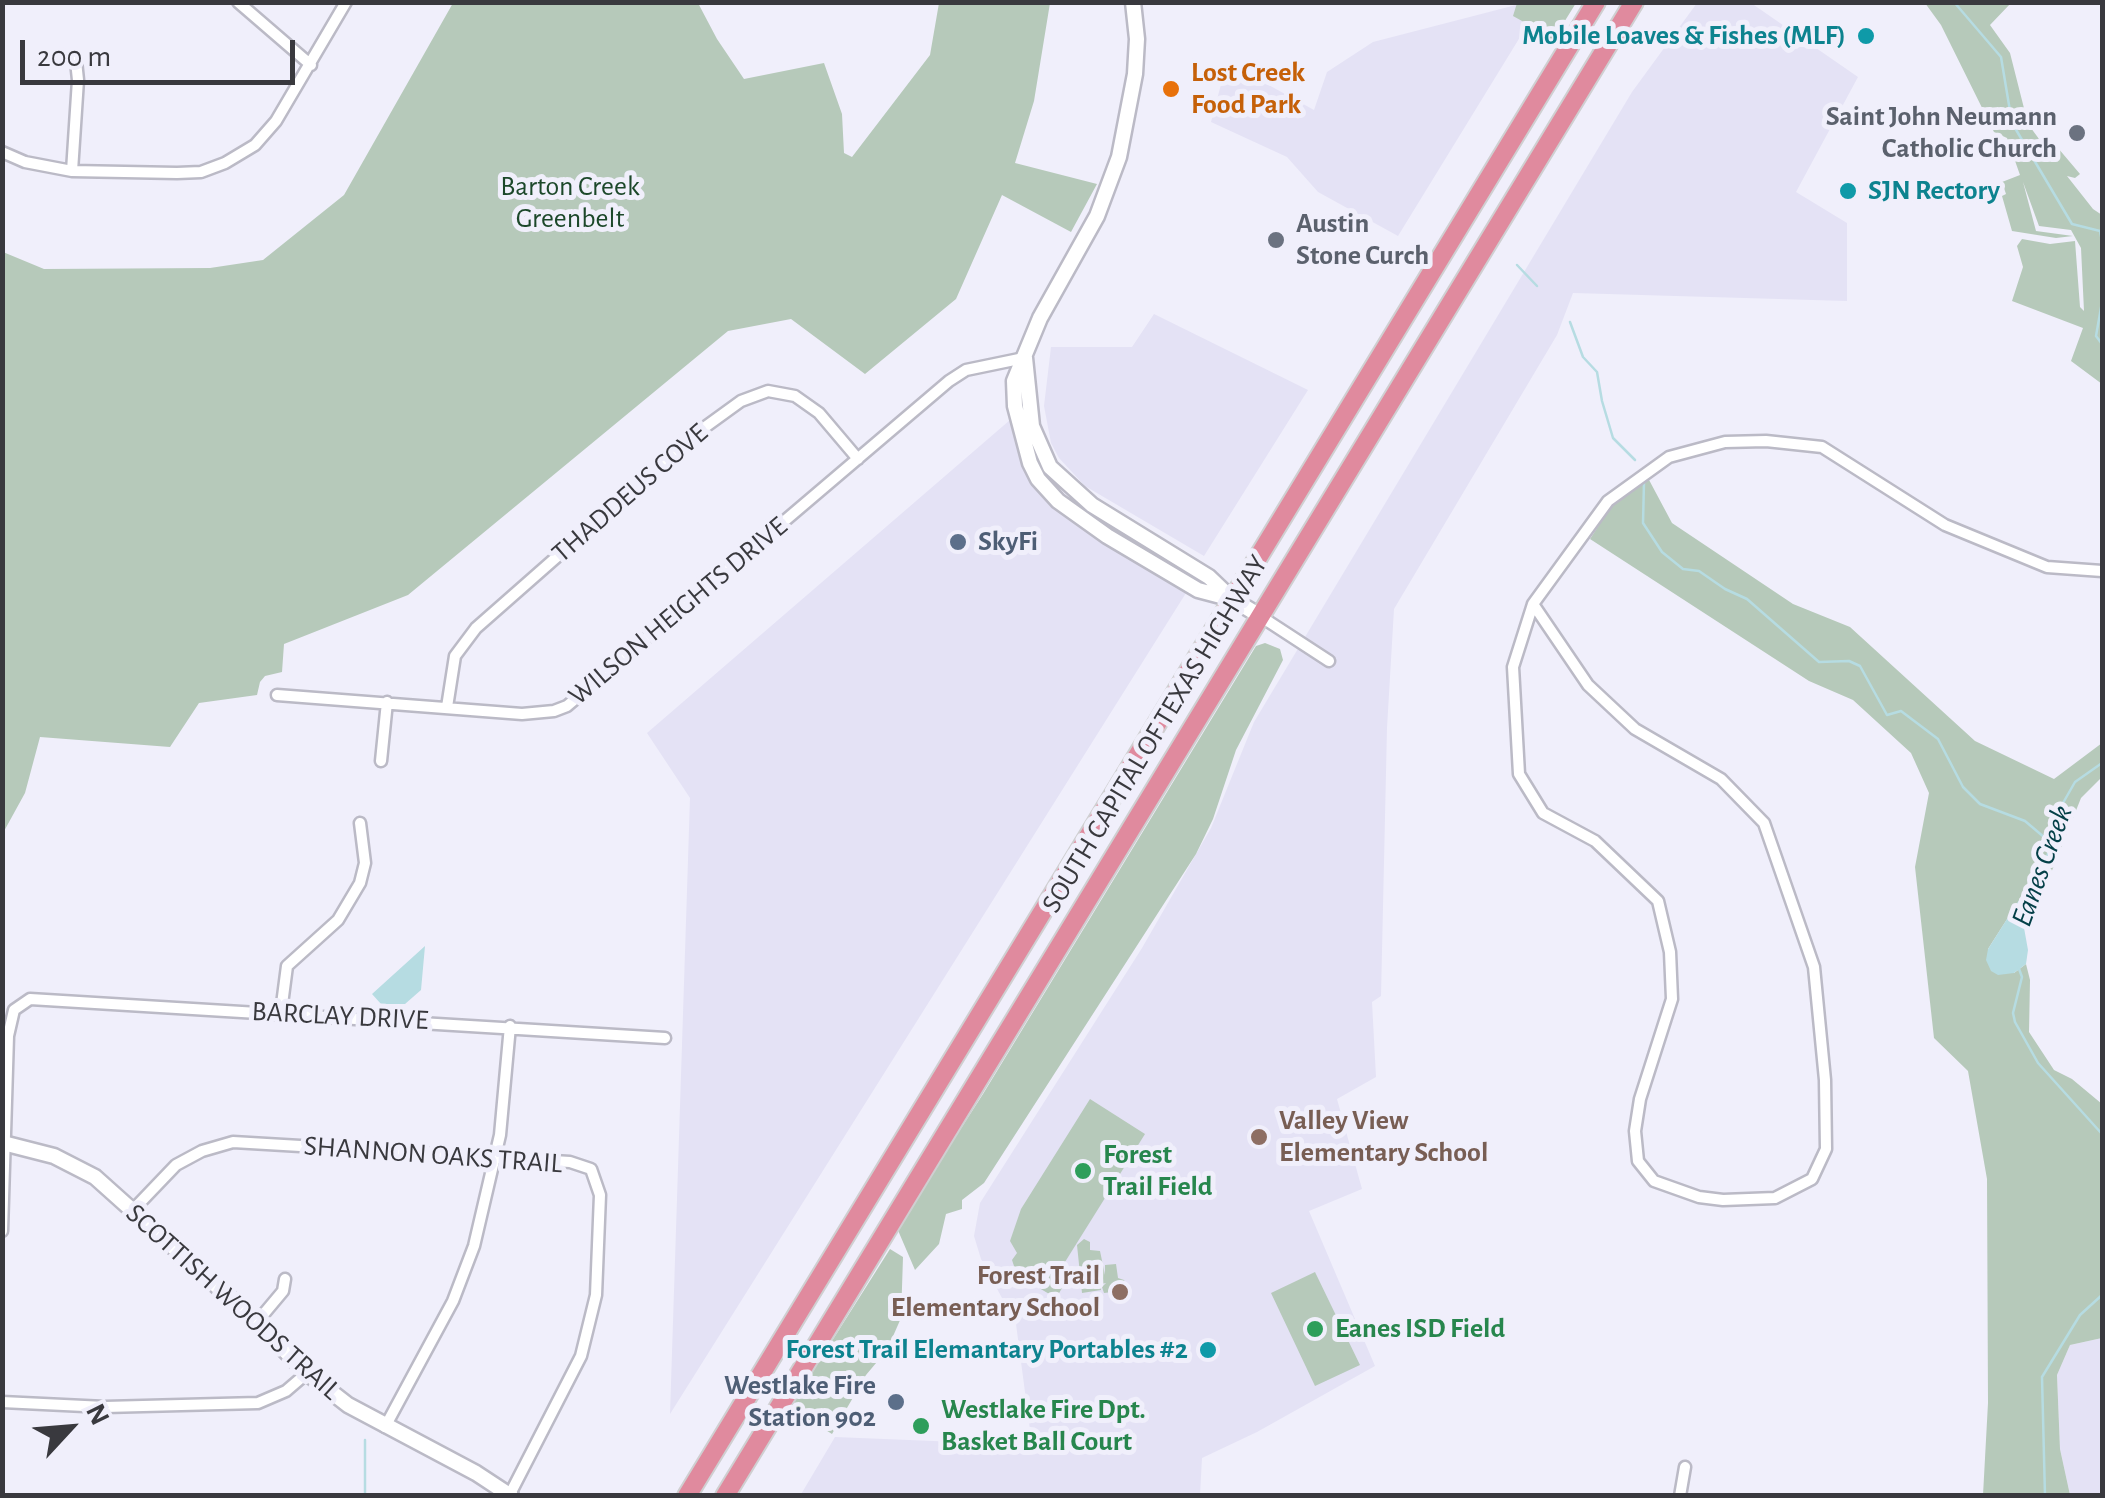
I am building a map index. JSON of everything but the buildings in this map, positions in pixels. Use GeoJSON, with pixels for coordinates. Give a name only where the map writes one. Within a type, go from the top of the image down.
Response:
{"type":"FeatureCollection","features":[{"type":"Feature","properties":{"kind":"highway","name":"SOUTH CAPITAL OF TEXAS HIGHWAY"},"geometry":{"type":"LineString","coordinates":[[687,1496],[1596,2]]}},
{"type":"Feature","properties":{"kind":"highway","name":"SOUTH CAPITAL OF TEXAS HIGHWAY"},"geometry":{"type":"LineString","coordinates":[[725,1496],[1634,2]]}},
{"type":"Feature","properties":{"kind":"street"},"geometry":{"type":"LineString","coordinates":[[238,2],[311,65]]}},
{"type":"Feature","properties":{"kind":"street"},"geometry":{"type":"LineString","coordinates":[[2,152],[25,162],[72,171],[202,172],[225,163],[255,145],[276,121],[346,2]]}},
{"type":"Feature","properties":{"kind":"street"},"geometry":{"type":"LineString","coordinates":[[1133,2],[1135,74],[1120,157],[1097,216],[1040,318],[1014,380],[1021,439],[1038,479],[1058,500],[1108,536],[1198,590],[1232,599],[1329,661]]}},
{"type":"Feature","properties":{"kind":"street"},"geometry":{"type":"LineString","coordinates":[[72,171],[76,61]]}},
{"type":"Feature","properties":{"kind":"street","name":"WILSON HEIGHTS DRIVE"},"geometry":{"type":"LineString","coordinates":[[277,695],[522,714],[568,706],[966,370],[1025,358]]}},
{"type":"Feature","properties":{"kind":"street","name":"THADDEUS COVE"},"geometry":{"type":"LineString","coordinates":[[447,707],[455,656],[476,628],[701,430],[741,400],[768,391],[794,396],[818,413],[858,459]]}},
{"type":"Feature","properties":{"kind":"street"},"geometry":{"type":"LineString","coordinates":[[1533,604],[1600,696],[1635,729],[1721,778],[1764,823],[1814,966],[1825,1080],[1826,1149],[1812,1179],[1775,1198],[1698,1197],[1654,1181],[1638,1161],[1640,1099],[1672,999],[1670,952],[1658,901],[1595,841],[1542,813],[1519,774],[1513,667],[1533,604],[1608,501],[1670,458],[1724,442],[1766,440],[1822,447],[1945,525],[2046,567],[2102,571]]}},
{"type":"Feature","properties":{"kind":"street"},"geometry":{"type":"LineString","coordinates":[[381,761],[387,702]]}},
{"type":"Feature","properties":{"kind":"street"},"geometry":{"type":"LineString","coordinates":[[281,1012],[287,966],[338,920],[360,883],[365,862],[360,823]]}},
{"type":"Feature","properties":{"kind":"street","name":"BARCLAY DRIVE"},"geometry":{"type":"LineString","coordinates":[[7,1144],[8,1036],[17,1006],[30,999],[665,1038]]}},
{"type":"Feature","properties":{"kind":"street"},"geometry":{"type":"LineString","coordinates":[[385,1427],[453,1301],[474,1246],[505,1104],[510,1026]]}},
{"type":"Feature","properties":{"kind":"street","name":"SHANNON OAKS TRAIL"},"geometry":{"type":"LineString","coordinates":[[132,1210],[176,1165],[202,1151],[233,1142],[570,1162],[588,1168],[600,1195],[596,1295],[581,1356],[510,1495]]}},
{"type":"Feature","properties":{"kind":"street"},"geometry":{"type":"LineString","coordinates":[[2,1231],[7,1144]]}},
{"type":"Feature","properties":{"kind":"street","name":"SCOTTISH WOODS TRAIL"},"geometry":{"type":"LineString","coordinates":[[7,1144],[54,1156],[95,1176],[257,1322],[307,1373],[348,1405],[476,1472],[510,1495]]}},
{"type":"Feature","properties":{"kind":"street"},"geometry":{"type":"LineString","coordinates":[[257,1322],[284,1290],[285,1279]]}},
{"type":"Feature","properties":{"kind":"street"},"geometry":{"type":"LineString","coordinates":[[2,1402],[105,1407],[258,1403],[286,1391],[307,1373]]}},
{"type":"Feature","properties":{"kind":"street"},"geometry":{"type":"LineString","coordinates":[[1680,1496],[1685,1467]]}},
{"type":"Feature","properties":{"kind":"shaded area"},"geometry":{"type":"Polygon","coordinates":[[[1697,3],[1751,3],[1858,77],[1796,192],[1847,223],[1847,301],[1573,293],[1557,335],[1394,609],[1387,728],[1381,996],[1372,1002],[1376,1077],[1337,1099],[1362,1189],[1309,1211],[1375,1366],[1202,1458],[1200,1495],[800,1496],[835,1437],[1032,1445],[1016,1324],[981,1259],[974,1236],[980,1203],[1142,948],[1211,828],[1254,722],[1632,92],[1697,3]]]}},
{"type":"Feature","properties":{"kind":"shaded area"},"geometry":{"type":"Polygon","coordinates":[[[1516,5],[1525,29],[1398,236],[1318,192],[1287,157],[1211,122],[1227,62],[1314,110],[1327,72],[1373,42],[1516,5]]]}},
{"type":"Feature","properties":{"kind":"shaded area"},"geometry":{"type":"Polygon","coordinates":[[[1154,314],[1308,390],[1204,556],[1085,486],[1059,458],[1051,443],[1044,406],[1051,347],[1132,347],[1154,314]]]}},
{"type":"Feature","properties":{"kind":"shaded area"},"geometry":{"type":"Polygon","coordinates":[[[1010,420],[1027,469],[1041,494],[1061,514],[1186,593],[670,1414],[690,798],[647,733],[1010,420]]]}},
{"type":"Feature","properties":{"kind":"shaded area"},"geometry":{"type":"Polygon","coordinates":[[[2019,900],[2028,950],[2026,964],[2014,973],[1998,975],[1986,960],[1988,949],[2019,900]]]}},
{"type":"Feature","properties":{"kind":"shaded area"},"geometry":{"type":"Polygon","coordinates":[[[425,946],[421,990],[405,1004],[381,1004],[372,994],[425,946]]]}},
{"type":"Feature","properties":{"kind":"shaded area"},"geometry":{"type":"Polygon","coordinates":[[[2102,1338],[2102,1495],[2070,1495],[2060,1449],[2057,1375],[2070,1345],[2102,1338]]]}},
{"type":"Feature","properties":{"kind":"green space"},"geometry":{"type":"Polygon","coordinates":[[[1517,2],[1576,3],[1548,48],[1513,16],[1517,2]]]}},
{"type":"Feature","properties":{"kind":"green space","name":"Barton Creek Greenbelt"},"geometry":{"type":"Polygon","coordinates":[[[453,3],[698,3],[744,79],[824,63],[842,114],[844,153],[852,157],[930,55],[939,3],[1050,3],[1034,101],[1015,163],[1097,184],[1071,232],[1002,195],[956,299],[865,374],[791,319],[728,331],[408,595],[284,644],[282,672],[265,676],[257,695],[199,703],[170,747],[40,737],[25,793],[3,833],[3,252],[44,269],[210,268],[263,260],[344,195],[453,3]]]}},
{"type":"Feature","properties":{"kind":"green space"},"geometry":{"type":"Polygon","coordinates":[[[1925,3],[2011,3],[1990,25],[2010,53],[2028,124],[2053,158],[2058,148],[2080,174],[2075,178],[2067,176],[2102,215],[2102,384],[2071,361],[2083,328],[2012,301],[2023,267],[2017,246],[2022,239],[2050,244],[2075,241],[2080,307],[2084,311],[2081,248],[2071,230],[2039,226],[2023,182],[2036,231],[2073,236],[2056,238],[2012,231],[2002,182],[2020,175],[2007,138],[1994,132],[1941,25],[1925,3]]]}},
{"type":"Feature","properties":{"kind":"green space"},"geometry":{"type":"Polygon","coordinates":[[[1648,478],[1672,523],[1793,604],[1850,627],[1975,741],[2054,779],[2102,743],[2102,777],[2081,798],[2027,923],[2021,923],[2018,902],[1988,949],[2014,973],[2026,964],[2030,980],[2029,1032],[2054,1070],[2072,1079],[2102,1104],[2102,1338],[2070,1345],[2057,1375],[2060,1449],[2070,1495],[1983,1495],[1988,1403],[1987,1179],[1968,1071],[1934,1038],[1915,867],[1929,793],[1911,753],[1853,700],[1809,681],[1590,539],[1612,505],[1648,478]]]}},
{"type":"Feature","properties":{"kind":"green space"},"geometry":{"type":"Polygon","coordinates":[[[1265,643],[1280,649],[1283,660],[1236,750],[1213,819],[1196,854],[984,1183],[962,1200],[962,1209],[946,1214],[939,1244],[915,1270],[897,1228],[1256,646],[1265,643]]]}},
{"type":"Feature","properties":{"kind":"green space","name":"Forest Trail Field"},"geometry":{"type":"Polygon","coordinates":[[[1090,1099],[1145,1134],[1065,1262],[1072,1272],[1056,1298],[1017,1275],[1012,1260],[1017,1253],[1010,1241],[1021,1209],[1090,1099]]]}},
{"type":"Feature","properties":{"kind":"green space"},"geometry":{"type":"Polygon","coordinates":[[[1084,1239],[1090,1242],[1090,1250],[1100,1251],[1105,1275],[1105,1265],[1116,1264],[1118,1278],[1124,1280],[1128,1290],[1104,1293],[1102,1287],[1106,1283],[1101,1284],[1101,1290],[1082,1293],[1077,1245],[1084,1239]]]}},
{"type":"Feature","properties":{"kind":"green space"},"geometry":{"type":"Polygon","coordinates":[[[890,1249],[903,1257],[901,1318],[887,1350],[866,1375],[832,1434],[797,1412],[794,1401],[890,1249]]]}},
{"type":"Feature","properties":{"kind":"green space","name":"Eanes ISD Field"},"geometry":{"type":"Polygon","coordinates":[[[1315,1272],[1360,1365],[1315,1386],[1271,1293],[1315,1272]]]}},
{"type":"Feature","properties":{"kind":"waterway"},"geometry":{"type":"LineString","coordinates":[[1954,2],[2001,57],[2012,123],[2072,224],[2100,231],[2102,241]]}},
{"type":"Feature","properties":{"kind":"waterway"},"geometry":{"type":"LineString","coordinates":[[1517,265],[1537,286]]}},
{"type":"Feature","properties":{"kind":"waterway"},"geometry":{"type":"LineString","coordinates":[[2102,302],[2096,336],[2102,344]]}},
{"type":"Feature","properties":{"kind":"waterway"},"geometry":{"type":"LineString","coordinates":[[1570,322],[1583,357],[1597,372],[1613,438],[1635,460]]}},
{"type":"Feature","properties":{"kind":"waterway"},"geometry":{"type":"LineString","coordinates":[[1644,482],[1643,523],[1662,552],[1683,569],[1699,571],[1747,599],[1819,662],[1849,661],[1860,666],[1887,715],[1901,711],[1938,739],[1963,787],[1980,804],[2025,821],[2051,843]]}},
{"type":"Feature","properties":{"kind":"waterway","name":"Eanes Creek"},"geometry":{"type":"LineString","coordinates":[[2020,920],[2041,877],[2063,803],[2075,782],[2102,763]]}},
{"type":"Feature","properties":{"kind":"waterway","name":"Eanes Creek"},"geometry":{"type":"LineString","coordinates":[[2018,966],[2022,977],[2013,1013],[2015,1022],[2038,1063],[2102,1134]]}},
{"type":"Feature","properties":{"kind":"waterway","name":"Eanes Creek"},"geometry":{"type":"LineString","coordinates":[[2045,1496],[2042,1377],[2080,1315],[2102,1295]]}},
{"type":"Feature","properties":{"kind":"waterway"},"geometry":{"type":"LineString","coordinates":[[365,1440],[365,1496]]}},
{"type":"Feature","properties":{"kind":"place","name":"Mobile Loaves & Fishes (MLF)"},"geometry":{"type":"Point","coordinates":[1866,36]}},
{"type":"Feature","properties":{"kind":"place","name":"Lost Creek Food Park"},"geometry":{"type":"Point","coordinates":[1171,89]}},
{"type":"Feature","properties":{"kind":"place","name":"Saint John Neumann Catholic Church"},"geometry":{"type":"Point","coordinates":[2077,133]}},
{"type":"Feature","properties":{"kind":"place","name":"SJN Rectory"},"geometry":{"type":"Point","coordinates":[1848,191]}},
{"type":"Feature","properties":{"kind":"place","name":"Austin Stone Curch"},"geometry":{"type":"Point","coordinates":[1276,240]}},
{"type":"Feature","properties":{"kind":"place","name":"SkyFi"},"geometry":{"type":"Point","coordinates":[958,542]}},
{"type":"Feature","properties":{"kind":"place","name":"Valley View Elementary School"},"geometry":{"type":"Point","coordinates":[1259,1137]}},
{"type":"Feature","properties":{"kind":"place","name":"Forest Trail Field"},"geometry":{"type":"Point","coordinates":[1083,1171]}},
{"type":"Feature","properties":{"kind":"place","name":"Forest Trail Elementary School"},"geometry":{"type":"Point","coordinates":[1120,1292]}},
{"type":"Feature","properties":{"kind":"place","name":"Eanes ISD Field"},"geometry":{"type":"Point","coordinates":[1315,1329]}},
{"type":"Feature","properties":{"kind":"place","name":"Forest Trail Elemantary Portables #2"},"geometry":{"type":"Point","coordinates":[1208,1350]}},
{"type":"Feature","properties":{"kind":"place","name":"Westlake Fire Station 902"},"geometry":{"type":"Point","coordinates":[896,1402]}},
{"type":"Feature","properties":{"kind":"place","name":"Westlake Fire Dpt. Basket Ball Court"},"geometry":{"type":"Point","coordinates":[921,1426]}}]}
